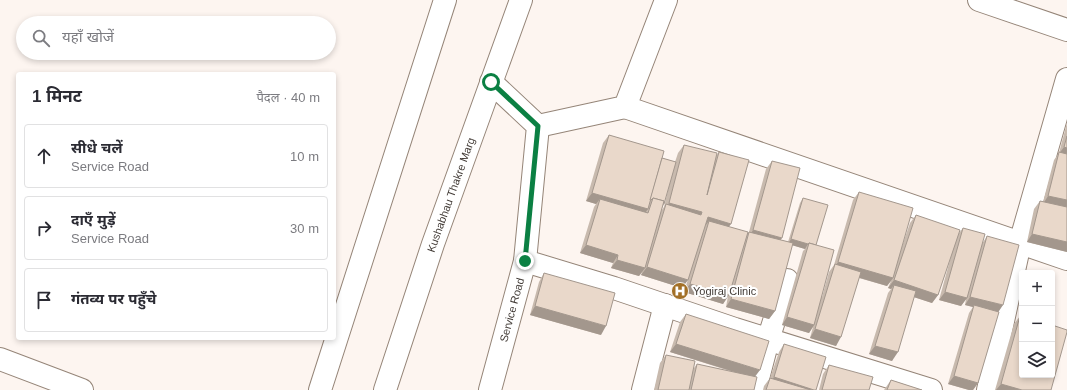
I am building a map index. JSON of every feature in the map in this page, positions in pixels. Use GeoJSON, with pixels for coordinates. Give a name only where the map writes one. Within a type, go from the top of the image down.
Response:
{"type":"FeatureCollection","features":[{"type":"Feature","properties":{"kind":"street"},"geometry":{"type":"LineString","coordinates":[[320,390],[446,0]]}},
{"type":"Feature","properties":{"kind":"street","name":"Kushabhau Thakre Marg"},"geometry":{"type":"LineString","coordinates":[[385,390],[433,244],[521,0]]}},
{"type":"Feature","properties":{"kind":"street"},"geometry":{"type":"LineString","coordinates":[[625,107],[666,0]]}},
{"type":"Feature","properties":{"kind":"street"},"geometry":{"type":"LineString","coordinates":[[979,0],[1067,30]]}},
{"type":"Feature","properties":{"kind":"street"},"geometry":{"type":"LineString","coordinates":[[988,390],[1020,243],[1067,79]]}},
{"type":"Feature","properties":{"kind":"street"},"geometry":{"type":"LineString","coordinates":[[491,82],[538,126],[625,107],[1067,259]]}},
{"type":"Feature","properties":{"kind":"street","name":"Service Road"},"geometry":{"type":"LineString","coordinates":[[490,390],[525,261],[538,126]]}},
{"type":"Feature","properties":{"kind":"street"},"geometry":{"type":"LineString","coordinates":[[525,261],[614,288],[768,340],[876,382],[931,390]]}},
{"type":"Feature","properties":{"kind":"street"},"geometry":{"type":"LineString","coordinates":[[756,390],[768,340],[787,280]]}},
{"type":"Feature","properties":{"kind":"street"},"geometry":{"type":"LineString","coordinates":[[643,390],[665,306]]}},
{"type":"Feature","properties":{"kind":"street"},"geometry":{"type":"LineString","coordinates":[[0,359],[82,390]]}},
{"type":"Feature","properties":{"kind":"building"},"geometry":{"type":"Polygon","coordinates":[[[609,135],[664,151],[648,209],[592,193],[609,135]]]}},
{"type":"Feature","properties":{"kind":"building"},"geometry":{"type":"Polygon","coordinates":[[[1067,136],[1067,148],[1064,147],[1067,136]]]}},
{"type":"Feature","properties":{"kind":"building"},"geometry":{"type":"Polygon","coordinates":[[[684,145],[717,153],[707,195],[719,152],[749,160],[731,224],[708,217],[688,280],[647,267],[666,204],[701,215],[702,212],[669,203],[684,145]]]}},
{"type":"Feature","properties":{"kind":"building"},"geometry":{"type":"Polygon","coordinates":[[[1059,152],[1067,154],[1067,200],[1048,196],[1059,152]]]}},
{"type":"Feature","properties":{"kind":"building"},"geometry":{"type":"Polygon","coordinates":[[[662,158],[676,162],[664,204],[664,201],[653,198],[650,200],[662,158]]]}},
{"type":"Feature","properties":{"kind":"building"},"geometry":{"type":"Polygon","coordinates":[[[772,161],[800,168],[782,238],[753,230],[772,161]]]}},
{"type":"Feature","properties":{"kind":"building"},"geometry":{"type":"Polygon","coordinates":[[[859,192],[913,208],[893,278],[838,262],[859,192]]]}},
{"type":"Feature","properties":{"kind":"building"},"geometry":{"type":"Polygon","coordinates":[[[653,198],[664,201],[645,268],[617,260],[618,255],[586,245],[600,199],[648,213],[653,198]]]}},
{"type":"Feature","properties":{"kind":"building"},"geometry":{"type":"Polygon","coordinates":[[[803,198],[828,205],[816,245],[791,239],[803,198]]]}},
{"type":"Feature","properties":{"kind":"building"},"geometry":{"type":"Polygon","coordinates":[[[1040,201],[1067,207],[1067,242],[1032,234],[1040,201]]]}},
{"type":"Feature","properties":{"kind":"building"},"geometry":{"type":"Polygon","coordinates":[[[916,215],[960,230],[938,295],[894,280],[916,215]]]}},
{"type":"Feature","properties":{"kind":"building"},"geometry":{"type":"Polygon","coordinates":[[[709,221],[748,232],[729,295],[690,284],[709,221]]]}},
{"type":"Feature","properties":{"kind":"building"},"geometry":{"type":"Polygon","coordinates":[[[963,228],[985,234],[967,298],[945,292],[963,228]]]}},
{"type":"Feature","properties":{"kind":"building"},"geometry":{"type":"Polygon","coordinates":[[[749,232],[793,243],[775,311],[731,299],[749,232]]]}},
{"type":"Feature","properties":{"kind":"building"},"geometry":{"type":"Polygon","coordinates":[[[987,236],[1019,245],[1003,305],[970,297],[987,236]]]}},
{"type":"Feature","properties":{"kind":"building"},"geometry":{"type":"Polygon","coordinates":[[[809,243],[834,250],[814,325],[787,317],[809,243]]]}},
{"type":"Feature","properties":{"kind":"building"},"geometry":{"type":"Polygon","coordinates":[[[835,264],[861,272],[841,337],[815,329],[835,264]]]}},
{"type":"Feature","properties":{"kind":"building"},"geometry":{"type":"Polygon","coordinates":[[[544,273],[615,293],[606,326],[535,306],[544,273]]]}},
{"type":"Feature","properties":{"kind":"building"},"geometry":{"type":"Polygon","coordinates":[[[894,285],[916,291],[898,352],[875,346],[894,285]]]}},
{"type":"Feature","properties":{"kind":"building"},"geometry":{"type":"Polygon","coordinates":[[[974,305],[999,312],[978,383],[954,376],[974,305]]]}},
{"type":"Feature","properties":{"kind":"building"},"geometry":{"type":"Polygon","coordinates":[[[686,314],[769,341],[760,370],[676,344],[686,314]]]}},
{"type":"Feature","properties":{"kind":"building"},"geometry":{"type":"Polygon","coordinates":[[[1019,320],[1019,378],[1054,378],[1051,390],[1022,390],[1001,384],[1019,320]]]}},
{"type":"Feature","properties":{"kind":"building"},"geometry":{"type":"Polygon","coordinates":[[[1055,326],[1067,330],[1055,376],[1055,326]]]}},
{"type":"Feature","properties":{"kind":"building"},"geometry":{"type":"Polygon","coordinates":[[[784,344],[826,357],[816,390],[774,377],[784,344]]]}},
{"type":"Feature","properties":{"kind":"building"},"geometry":{"type":"Polygon","coordinates":[[[666,355],[695,361],[689,390],[658,390],[666,355]]]}},
{"type":"Feature","properties":{"kind":"building"},"geometry":{"type":"Polygon","coordinates":[[[697,364],[757,377],[754,390],[691,390],[697,364]]]}},
{"type":"Feature","properties":{"kind":"building"},"geometry":{"type":"Polygon","coordinates":[[[829,365],[873,377],[869,390],[822,390],[829,365]]]}},
{"type":"Feature","properties":{"kind":"building"},"geometry":{"type":"Polygon","coordinates":[[[770,378],[811,390],[766,390],[770,378]]]}},
{"type":"Feature","properties":{"kind":"building"},"geometry":{"type":"Polygon","coordinates":[[[891,380],[922,390],[887,390],[891,380]]]}},
{"type":"Feature","properties":{"kind":"place","name":"Yogiraj Clinic"},"geometry":{"type":"Point","coordinates":[680,291]}},
{"type":"Feature","properties":{"kind":"route"},"geometry":{"type":"LineString","coordinates":[[491,82],[538,126],[525,261]]}}]}
